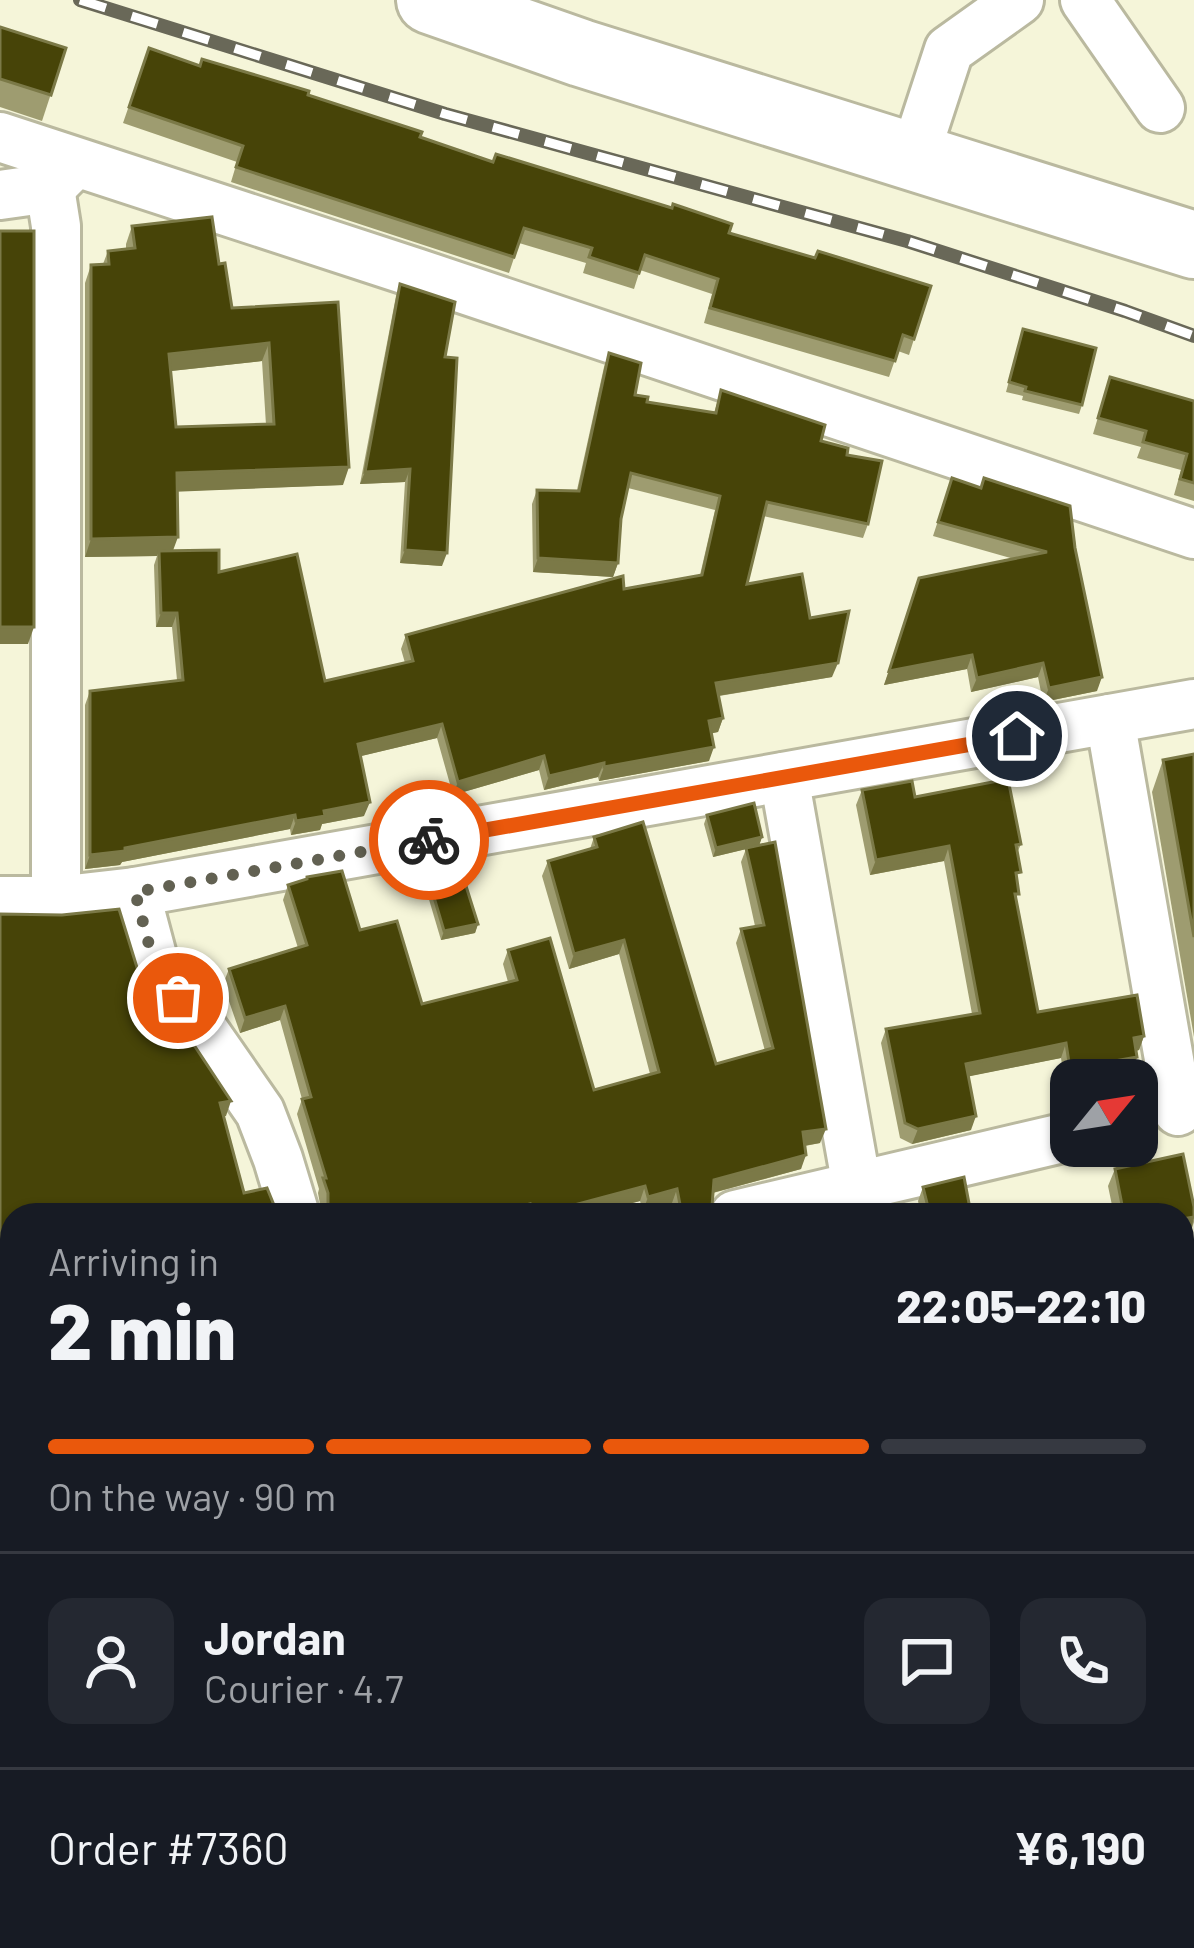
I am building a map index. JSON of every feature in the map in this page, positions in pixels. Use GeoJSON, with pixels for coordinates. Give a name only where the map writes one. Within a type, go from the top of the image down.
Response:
{"type":"FeatureCollection","features":[{"type":"Feature","properties":{"kind":"street"},"geometry":{"type":"LineString","coordinates":[[430,0],[581,53],[1194,245]]}},
{"type":"Feature","properties":{"kind":"street"},"geometry":{"type":"LineString","coordinates":[[914,157],[949,50],[1019,0]]}},
{"type":"Feature","properties":{"kind":"street"},"geometry":{"type":"LineString","coordinates":[[1085,0],[1160,108]]}},
{"type":"Feature","properties":{"kind":"street"},"geometry":{"type":"LineString","coordinates":[[0,137],[63,174],[1194,534]]}},
{"type":"Feature","properties":{"kind":"street"},"geometry":{"type":"LineString","coordinates":[[0,195],[63,174]]}},
{"type":"Feature","properties":{"kind":"street"},"geometry":{"type":"LineString","coordinates":[[56,901],[56,226],[63,174]]}},
{"type":"Feature","properties":{"kind":"street"},"geometry":{"type":"LineString","coordinates":[[0,902],[135,892],[1194,704]]}},
{"type":"Feature","properties":{"kind":"street"},"geometry":{"type":"LineString","coordinates":[[1110,719],[1170,1113]]}},
{"type":"Feature","properties":{"kind":"street"},"geometry":{"type":"LineString","coordinates":[[784,777],[860,1200],[1050,1142]]}},
{"type":"Feature","properties":{"kind":"street"},"geometry":{"type":"LineString","coordinates":[[135,892],[156,971],[260,1112],[291,1203]]}},
{"type":"Feature","properties":{"kind":"building"},"geometry":{"type":"Polygon","coordinates":[[[0,27],[66,48],[51,95],[0,79],[0,27]]]}},
{"type":"Feature","properties":{"kind":"building"},"geometry":{"type":"Polygon","coordinates":[[[149,48],[200,66],[202,59],[309,91],[308,95],[422,132],[420,137],[493,162],[496,154],[672,208],[673,204],[732,224],[729,233],[815,258],[818,251],[931,286],[914,339],[903,335],[895,361],[710,308],[718,279],[645,255],[639,273],[589,257],[592,248],[524,228],[514,257],[236,167],[243,146],[129,107],[149,48]]]}},
{"type":"Feature","properties":{"kind":"building"},"geometry":{"type":"Polygon","coordinates":[[[212,217],[232,308],[338,302],[349,467],[177,473],[178,537],[91,539],[91,265],[109,264],[108,251],[135,248],[132,226],[212,217]],[[269,343],[169,354],[176,427],[274,424],[269,343]]]}},
{"type":"Feature","properties":{"kind":"building"},"geometry":{"type":"Polygon","coordinates":[[[0,231],[34,231],[34,627],[0,627],[0,231]]]}},
{"type":"Feature","properties":{"kind":"building"},"geometry":{"type":"Polygon","coordinates":[[[400,284],[455,302],[445,357],[457,358],[447,553],[405,550],[410,469],[365,472],[400,284]]]}},
{"type":"Feature","properties":{"kind":"building"},"geometry":{"type":"Polygon","coordinates":[[[1023,329],[1096,348],[1082,405],[1025,391],[1026,387],[1009,382],[1023,329]]]}},
{"type":"Feature","properties":{"kind":"building"},"geometry":{"type":"Polygon","coordinates":[[[609,353],[641,363],[635,395],[648,397],[647,402],[716,413],[721,390],[825,425],[821,441],[848,448],[847,455],[882,461],[868,524],[767,502],[747,584],[802,574],[810,618],[849,611],[838,663],[716,683],[723,718],[709,721],[714,747],[549,776],[544,756],[458,782],[442,724],[358,744],[370,802],[324,811],[325,816],[296,821],[295,815],[90,855],[90,691],[183,680],[177,613],[161,613],[159,551],[219,550],[219,572],[297,554],[325,681],[413,661],[406,635],[623,576],[624,589],[702,575],[720,496],[631,473],[618,563],[538,558],[537,490],[579,491],[609,353]]]}},
{"type":"Feature","properties":{"kind":"building"},"geometry":{"type":"Polygon","coordinates":[[[1110,377],[1194,401],[1194,483],[1180,479],[1187,454],[1143,442],[1146,431],[1098,418],[1110,377]]]}},
{"type":"Feature","properties":{"kind":"building"},"geometry":{"type":"Polygon","coordinates":[[[952,478],[981,488],[984,478],[1070,506],[1102,677],[1049,688],[1043,663],[977,678],[972,655],[889,671],[919,578],[1047,552],[938,522],[952,478]]]}},
{"type":"Feature","properties":{"kind":"building"},"geometry":{"type":"Polygon","coordinates":[[[1194,754],[1194,937],[1163,760],[1194,754]]]}},
{"type":"Feature","properties":{"kind":"building"},"geometry":{"type":"Polygon","coordinates":[[[1008,779],[1021,844],[1016,845],[1021,872],[1016,873],[1019,894],[1015,894],[1038,1012],[1137,995],[1144,1036],[1134,1038],[1137,1057],[1068,1059],[1066,1043],[966,1064],[976,1116],[918,1129],[905,1123],[886,1029],[980,1013],[949,846],[876,860],[862,790],[912,781],[915,797],[1008,779]]]}},
{"type":"Feature","properties":{"kind":"building"},"geometry":{"type":"Polygon","coordinates":[[[754,803],[762,837],[716,848],[707,815],[754,803]]]}},
{"type":"Feature","properties":{"kind":"building"},"geometry":{"type":"Polygon","coordinates":[[[643,822],[716,1064],[773,1048],[741,929],[764,925],[746,848],[775,842],[826,1129],[803,1132],[806,1155],[714,1180],[712,1203],[680,1203],[677,1189],[648,1197],[645,1186],[582,1203],[328,1203],[326,1178],[302,1099],[311,1097],[285,1006],[245,1018],[229,969],[307,945],[288,885],[342,871],[360,930],[397,921],[422,1004],[517,980],[508,950],[550,938],[594,1090],[659,1072],[624,940],[574,954],[548,861],[597,847],[594,837],[643,822]]]}},
{"type":"Feature","properties":{"kind":"building"},"geometry":{"type":"Polygon","coordinates":[[[460,867],[478,924],[444,931],[428,877],[460,867]]]}},
{"type":"Feature","properties":{"kind":"building"},"geometry":{"type":"Polygon","coordinates":[[[119,909],[139,974],[182,1027],[231,1101],[220,1103],[244,1193],[267,1188],[273,1203],[0,1203],[0,914],[62,915],[119,909]]]}},
{"type":"Feature","properties":{"kind":"building"},"geometry":{"type":"Polygon","coordinates":[[[1183,1154],[1193,1203],[1122,1203],[1115,1169],[1158,1167],[1158,1160],[1183,1154]]]}},
{"type":"Feature","properties":{"kind":"building"},"geometry":{"type":"Polygon","coordinates":[[[964,1177],[969,1203],[927,1203],[923,1187],[964,1177]]]}},
{"type":"Feature","properties":{"kind":"railway"},"geometry":{"type":"LineString","coordinates":[[80,0],[445,114],[907,241],[1194,336]]}},
{"type":"Feature","properties":{"kind":"way so far"},"geometry":{"type":"LineString","coordinates":[[178,998],[156,971],[135,892],[429,840]]}},
{"type":"Feature","properties":{"kind":"route"},"geometry":{"type":"LineString","coordinates":[[429,840],[1017,736]]}}]}
